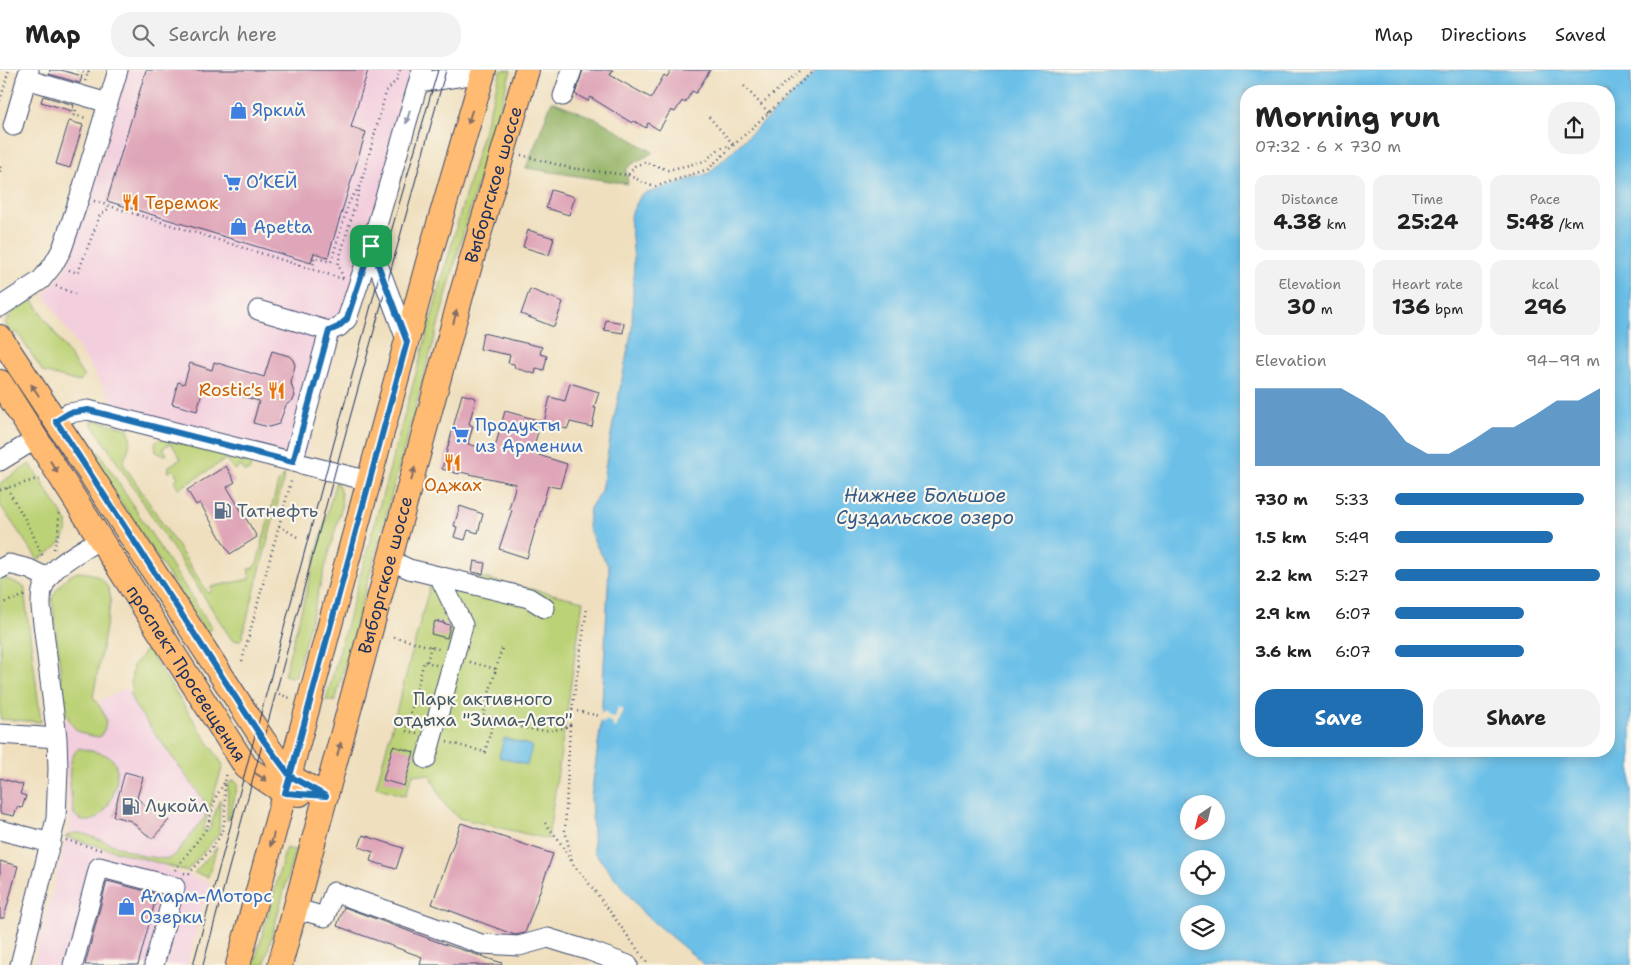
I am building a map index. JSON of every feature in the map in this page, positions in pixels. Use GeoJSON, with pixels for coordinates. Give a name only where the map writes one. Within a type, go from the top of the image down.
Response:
{"type":"FeatureCollection","features":[{"type":"Feature","properties":{"kind":"main road","name":"Выборгское шоссе"},"geometry":{"type":"LineString","coordinates":[[280,965],[475,244],[526,70]]}},
{"type":"Feature","properties":{"kind":"main road"},"geometry":{"type":"LineString","coordinates":[[238,965],[446,198],[484,72]]}},
{"type":"Feature","properties":{"kind":"main road","name":"проспект Просвещения"},"geometry":{"type":"LineString","coordinates":[[0,337],[264,741],[287,784]]}},
{"type":"Feature","properties":{"kind":"main road","name":"проспект Просвещения"},"geometry":{"type":"LineString","coordinates":[[0,382],[246,767],[287,784],[326,796]]}},
{"type":"Feature","properties":{"kind":"street"},"geometry":{"type":"LineString","coordinates":[[0,307],[36,283],[53,266],[62,249],[118,70]]}},
{"type":"Feature","properties":{"kind":"street"},"geometry":{"type":"LineString","coordinates":[[563,96],[572,70]]}},
{"type":"Feature","properties":{"kind":"street"},"geometry":{"type":"LineString","coordinates":[[258,310],[329,331],[338,327],[347,319],[352,277],[371,246],[420,77],[484,72]]}},
{"type":"Feature","properties":{"kind":"street"},"geometry":{"type":"LineString","coordinates":[[13,126],[28,74],[108,103]]}},
{"type":"Feature","properties":{"kind":"street"},"geometry":{"type":"LineString","coordinates":[[371,246],[407,342]]}},
{"type":"Feature","properties":{"kind":"street"},"geometry":{"type":"LineString","coordinates":[[352,277],[369,272],[380,274]]}},
{"type":"Feature","properties":{"kind":"street"},"geometry":{"type":"LineString","coordinates":[[294,462],[329,331]]}},
{"type":"Feature","properties":{"kind":"street"},"geometry":{"type":"LineString","coordinates":[[56,421],[69,413],[88,410],[369,481]]}},
{"type":"Feature","properties":{"kind":"street"},"geometry":{"type":"LineString","coordinates":[[0,461],[36,439]]}},
{"type":"Feature","properties":{"kind":"street"},"geometry":{"type":"LineString","coordinates":[[3,561],[29,569],[46,570],[58,567],[100,539]]}},
{"type":"Feature","properties":{"kind":"street"},"geometry":{"type":"LineString","coordinates":[[390,560],[409,569],[529,598],[545,608]]}},
{"type":"Feature","properties":{"kind":"street"},"geometry":{"type":"LineString","coordinates":[[20,965],[56,819],[57,738],[41,607],[46,570]]}},
{"type":"Feature","properties":{"kind":"street"},"geometry":{"type":"LineString","coordinates":[[426,759],[463,626],[439,576]]}},
{"type":"Feature","properties":{"kind":"street"},"geometry":{"type":"LineString","coordinates":[[0,734],[57,738]]}},
{"type":"Feature","properties":{"kind":"street"},"geometry":{"type":"LineString","coordinates":[[0,830],[51,840]]}},
{"type":"Feature","properties":{"kind":"street"},"geometry":{"type":"LineString","coordinates":[[73,965],[99,867],[175,887],[154,965]]}},
{"type":"Feature","properties":{"kind":"street"},"geometry":{"type":"LineString","coordinates":[[294,916],[308,912],[325,917],[334,892],[481,944],[520,946],[548,938],[628,965]]}},
{"type":"Feature","properties":{"kind":"path"},"geometry":{"type":"LineString","coordinates":[[0,101],[9,70]]}},
{"type":"Feature","properties":{"kind":"path"},"geometry":{"type":"LineString","coordinates":[[78,70],[88,73]]}},
{"type":"Feature","properties":{"kind":"path"},"geometry":{"type":"LineString","coordinates":[[352,277],[338,263],[386,92],[398,78],[400,70]]}},
{"type":"Feature","properties":{"kind":"path"},"geometry":{"type":"LineString","coordinates":[[761,104],[801,70]]}},
{"type":"Feature","properties":{"kind":"path"},"geometry":{"type":"LineString","coordinates":[[519,154],[570,168],[628,175],[654,187],[708,170],[814,70]]}},
{"type":"Feature","properties":{"kind":"path"},"geometry":{"type":"LineString","coordinates":[[744,86],[769,112]]}},
{"type":"Feature","properties":{"kind":"path"},"geometry":{"type":"LineString","coordinates":[[709,117],[734,145]]}},
{"type":"Feature","properties":{"kind":"path"},"geometry":{"type":"LineString","coordinates":[[628,175],[635,166],[645,162],[668,170],[705,161],[719,149],[734,145]]}},
{"type":"Feature","properties":{"kind":"path"},"geometry":{"type":"LineString","coordinates":[[0,167],[2,170],[0,172]]}},
{"type":"Feature","properties":{"kind":"path"},"geometry":{"type":"LineString","coordinates":[[312,269],[314,258],[331,262],[349,202],[361,184]]}},
{"type":"Feature","properties":{"kind":"path"},"geometry":{"type":"LineString","coordinates":[[94,201],[331,275]]}},
{"type":"Feature","properties":{"kind":"path"},"geometry":{"type":"LineString","coordinates":[[53,266],[78,273],[100,215],[111,207]]}},
{"type":"Feature","properties":{"kind":"path"},"geometry":{"type":"LineString","coordinates":[[299,265],[300,260]]}},
{"type":"Feature","properties":{"kind":"path"},"geometry":{"type":"LineString","coordinates":[[242,661],[279,526],[294,462]]}},
{"type":"Feature","properties":{"kind":"path"},"geometry":{"type":"LineString","coordinates":[[0,490],[34,480],[45,481]]}},
{"type":"Feature","properties":{"kind":"path"},"geometry":{"type":"LineString","coordinates":[[7,488],[29,526],[46,570]]}},
{"type":"Feature","properties":{"kind":"path"},"geometry":{"type":"LineString","coordinates":[[52,555],[58,534],[59,505]]}},
{"type":"Feature","properties":{"kind":"path"},"geometry":{"type":"LineString","coordinates":[[279,526],[300,538]]}},
{"type":"Feature","properties":{"kind":"path"},"geometry":{"type":"LineString","coordinates":[[0,604],[28,594]]}},
{"type":"Feature","properties":{"kind":"path"},"geometry":{"type":"LineString","coordinates":[[573,864],[566,830],[570,725],[587,608]]}},
{"type":"Feature","properties":{"kind":"path"},"geometry":{"type":"LineString","coordinates":[[394,637],[496,669]]}},
{"type":"Feature","properties":{"kind":"path"},"geometry":{"type":"LineString","coordinates":[[503,645],[483,715],[536,731],[565,728],[570,725]]}},
{"type":"Feature","properties":{"kind":"path"},"geometry":{"type":"LineString","coordinates":[[427,662],[424,661],[406,730],[432,737]]}},
{"type":"Feature","properties":{"kind":"path"},"geometry":{"type":"LineString","coordinates":[[279,694],[290,698]]}},
{"type":"Feature","properties":{"kind":"path"},"geometry":{"type":"LineString","coordinates":[[572,710],[600,716]]}},
{"type":"Feature","properties":{"kind":"path"},"geometry":{"type":"LineString","coordinates":[[455,744],[486,753],[494,719]]}},
{"type":"Feature","properties":{"kind":"path"},"geometry":{"type":"LineString","coordinates":[[224,782],[224,823],[220,837],[189,874],[175,870],[207,828],[216,797],[229,769]]}},
{"type":"Feature","properties":{"kind":"path"},"geometry":{"type":"LineString","coordinates":[[545,823],[558,839],[573,864],[649,965]]}},
{"type":"Feature","properties":{"kind":"path"},"geometry":{"type":"LineString","coordinates":[[51,840],[109,852]]}},
{"type":"Feature","properties":{"kind":"shaded area"},"geometry":{"type":"Polygon","coordinates":[[[128,70],[416,70],[304,460],[118,410],[44,294],[62,274],[67,264],[95,180],[128,70]]]}},
{"type":"Feature","properties":{"kind":"shaded area"},"geometry":{"type":"Polygon","coordinates":[[[127,688],[209,807],[206,817],[166,869],[210,882],[187,965],[33,965],[70,824],[62,719],[100,729],[107,720],[99,701],[127,688]]]}},
{"type":"Feature","properties":{"kind":"green space"},"geometry":{"type":"Polygon","coordinates":[[[501,70],[511,70],[466,223],[335,702],[326,700],[458,221],[501,70]]]}},
{"type":"Feature","properties":{"kind":"green space"},"geometry":{"type":"Polygon","coordinates":[[[552,101],[599,120],[653,152],[632,164],[626,170],[628,184],[526,168],[552,101]]]}},
{"type":"Feature","properties":{"kind":"green space"},"geometry":{"type":"Polygon","coordinates":[[[32,299],[84,377],[79,382],[43,372],[17,332],[12,335],[5,323],[14,311],[32,299]]]}},
{"type":"Feature","properties":{"kind":"green space"},"geometry":{"type":"Polygon","coordinates":[[[95,420],[128,429],[130,441],[123,463],[208,593],[212,591],[211,587],[250,579],[248,569],[253,568],[257,563],[278,483],[285,474],[242,638],[239,641],[232,640],[91,422],[95,420]]]}},
{"type":"Feature","properties":{"kind":"green space"},"geometry":{"type":"Polygon","coordinates":[[[160,438],[248,458],[251,461],[250,470],[245,472],[241,466],[234,470],[226,459],[179,489],[174,481],[178,478],[173,469],[168,473],[169,466],[181,459],[171,443],[163,448],[167,454],[163,455],[156,452],[155,443],[160,438]]]}},
{"type":"Feature","properties":{"kind":"green space"},"geometry":{"type":"Polygon","coordinates":[[[98,451],[212,629],[206,632],[91,456],[98,451]]]}},
{"type":"Feature","properties":{"kind":"green space"},"geometry":{"type":"Polygon","coordinates":[[[30,464],[67,522],[67,529],[62,540],[54,549],[38,560],[0,505],[0,483],[30,464]]]}},
{"type":"Feature","properties":{"kind":"green space"},"geometry":{"type":"Polygon","coordinates":[[[336,481],[341,495],[341,509],[295,678],[284,675],[336,481]]]}},
{"type":"Feature","properties":{"kind":"green space","name":"Парк активного отдыха \"Зима-Лето\""},"geometry":{"type":"Polygon","coordinates":[[[435,567],[583,601],[548,839],[459,818],[445,805],[430,775],[413,774],[405,796],[376,787],[435,567]]]}},
{"type":"Feature","properties":{"kind":"green space"},"geometry":{"type":"Polygon","coordinates":[[[78,572],[100,578],[110,593],[111,600],[93,697],[103,712],[106,721],[104,731],[100,737],[86,735],[73,727],[65,709],[52,598],[65,579],[78,572]]]}},
{"type":"Feature","properties":{"kind":"green space"},"geometry":{"type":"Polygon","coordinates":[[[5,578],[25,587],[41,722],[0,719],[0,580],[5,578]]]}},
{"type":"Feature","properties":{"kind":"green space"},"geometry":{"type":"Polygon","coordinates":[[[147,649],[223,765],[203,830],[209,831],[220,799],[219,834],[187,871],[65,837],[74,833],[82,833],[143,856],[167,859],[174,856],[205,817],[207,808],[203,799],[135,706],[130,695],[133,666],[147,649]]]}},
{"type":"Feature","properties":{"kind":"green space"},"geometry":{"type":"Polygon","coordinates":[[[79,748],[101,753],[109,757],[116,767],[117,779],[109,804],[93,820],[84,821],[74,814],[70,788],[70,769],[74,754],[79,748]]]}},
{"type":"Feature","properties":{"kind":"green space"},"geometry":{"type":"Polygon","coordinates":[[[234,780],[238,784],[229,820],[227,820],[228,784],[234,780]]]}},
{"type":"Feature","properties":{"kind":"green space"},"geometry":{"type":"Polygon","coordinates":[[[217,847],[208,877],[194,873],[217,847]]]}},
{"type":"Feature","properties":{"kind":"green space"},"geometry":{"type":"Polygon","coordinates":[[[286,848],[295,850],[264,965],[254,965],[286,848]]]}},
{"type":"Feature","properties":{"kind":"water","name":"Нижнее Большое Суздальское озеро"},"geometry":{"type":"Polygon","coordinates":[[[819,70],[1631,70],[1631,965],[705,965],[645,915],[594,852],[591,797],[601,723],[609,567],[588,527],[590,508],[601,491],[632,329],[634,260],[630,216],[641,195],[709,173],[819,70]]]}},
{"type":"Feature","properties":{"kind":"water"},"geometry":{"type":"Polygon","coordinates":[[[504,738],[532,746],[527,765],[499,757],[504,738]]]}},
{"type":"Feature","properties":{"kind":"pier"},"geometry":{"type":"Polygon","coordinates":[[[618,707],[623,709],[616,728],[612,726],[613,723],[606,720],[604,723],[599,721],[602,711],[615,718],[618,707]]]}},
{"type":"Feature","properties":{"kind":"building"},"geometry":{"type":"Polygon","coordinates":[[[50,70],[61,70],[82,76],[80,83],[49,74],[50,70]]]}},
{"type":"Feature","properties":{"kind":"building","name":"О’КЕЙ"},"geometry":{"type":"Polygon","coordinates":[[[146,70],[368,70],[351,127],[366,132],[328,257],[314,253],[311,263],[107,201],[146,70]]]}},
{"type":"Feature","properties":{"kind":"building"},"geometry":{"type":"Polygon","coordinates":[[[583,70],[613,70],[610,75],[651,98],[664,75],[667,77],[671,70],[710,70],[696,93],[692,91],[685,103],[682,101],[675,112],[671,110],[659,130],[648,123],[646,128],[634,121],[632,123],[590,97],[588,101],[575,94],[583,70]]]}},
{"type":"Feature","properties":{"kind":"building"},"geometry":{"type":"Polygon","coordinates":[[[43,96],[74,105],[72,111],[41,102],[43,96]]]}},
{"type":"Feature","properties":{"kind":"building"},"geometry":{"type":"Polygon","coordinates":[[[69,121],[83,125],[70,168],[56,164],[69,121]]]}},
{"type":"Feature","properties":{"kind":"building"},"geometry":{"type":"Polygon","coordinates":[[[551,190],[575,197],[569,215],[546,208],[551,190]]]}},
{"type":"Feature","properties":{"kind":"building"},"geometry":{"type":"Polygon","coordinates":[[[528,230],[554,238],[549,255],[523,247],[528,230]]]}},
{"type":"Feature","properties":{"kind":"building"},"geometry":{"type":"Polygon","coordinates":[[[530,289],[563,302],[554,327],[521,314],[530,289]]]}},
{"type":"Feature","properties":{"kind":"building"},"geometry":{"type":"Polygon","coordinates":[[[606,320],[624,323],[623,333],[604,330],[606,320]]]}},
{"type":"Feature","properties":{"kind":"building"},"geometry":{"type":"Polygon","coordinates":[[[483,333],[542,347],[540,354],[547,356],[544,370],[536,368],[535,374],[515,368],[514,364],[508,363],[510,355],[480,349],[483,333]]]}},
{"type":"Feature","properties":{"kind":"building"},"geometry":{"type":"Polygon","coordinates":[[[272,351],[289,356],[295,365],[291,383],[295,396],[286,405],[279,424],[269,427],[253,423],[259,401],[204,385],[197,411],[172,404],[178,382],[184,384],[190,363],[212,370],[214,362],[264,377],[272,351]]]}},
{"type":"Feature","properties":{"kind":"building"},"geometry":{"type":"Polygon","coordinates":[[[570,383],[599,392],[594,408],[596,408],[592,427],[570,422],[567,429],[544,423],[550,397],[565,401],[570,383]]]}},
{"type":"Feature","properties":{"kind":"building"},"geometry":{"type":"Polygon","coordinates":[[[462,394],[476,398],[469,424],[473,426],[468,444],[494,451],[505,411],[541,421],[532,453],[567,464],[560,488],[548,486],[527,558],[499,549],[512,510],[509,509],[516,484],[460,472],[459,474],[442,469],[462,394]]]}},
{"type":"Feature","properties":{"kind":"building","name":"Татнефть"},"geometry":{"type":"Polygon","coordinates":[[[226,466],[235,482],[227,487],[257,537],[230,554],[200,503],[196,505],[187,490],[226,466]]]}},
{"type":"Feature","properties":{"kind":"building"},"geometry":{"type":"Polygon","coordinates":[[[460,506],[483,514],[478,533],[468,530],[465,540],[454,537],[457,527],[454,526],[460,506]]]}},
{"type":"Feature","properties":{"kind":"building"},"geometry":{"type":"Polygon","coordinates":[[[474,561],[485,563],[483,574],[472,572],[474,561]]]}},
{"type":"Feature","properties":{"kind":"building"},"geometry":{"type":"Polygon","coordinates":[[[435,621],[450,625],[447,638],[431,634],[435,621]]]}},
{"type":"Feature","properties":{"kind":"building"},"geometry":{"type":"Polygon","coordinates":[[[393,746],[414,752],[404,786],[383,780],[393,746]]]}},
{"type":"Feature","properties":{"kind":"building","name":"Лукойл"},"geometry":{"type":"Polygon","coordinates":[[[125,772],[143,777],[137,798],[150,810],[154,805],[170,819],[152,839],[131,821],[113,816],[125,772]]]}},
{"type":"Feature","properties":{"kind":"building"},"geometry":{"type":"Polygon","coordinates":[[[0,778],[23,785],[20,794],[26,796],[22,808],[17,807],[14,816],[0,813],[0,778]]]}},
{"type":"Feature","properties":{"kind":"building"},"geometry":{"type":"Polygon","coordinates":[[[461,823],[553,854],[525,933],[515,935],[432,904],[461,823]]]}},
{"type":"Feature","properties":{"kind":"building"},"geometry":{"type":"Polygon","coordinates":[[[363,835],[403,848],[396,869],[370,861],[373,852],[359,847],[363,835]]]}},
{"type":"Feature","properties":{"kind":"building"},"geometry":{"type":"Polygon","coordinates":[[[0,861],[18,866],[4,918],[0,918],[0,861]]]}},
{"type":"Feature","properties":{"kind":"building","name":"Аларм-Моторс Озерки"},"geometry":{"type":"Polygon","coordinates":[[[107,881],[157,894],[138,965],[85,965],[107,881]]]}},
{"type":"Feature","properties":{"kind":"building"},"geometry":{"type":"Polygon","coordinates":[[[344,907],[438,942],[502,963],[502,965],[420,965],[422,957],[337,926],[344,907]]]}},
{"type":"Feature","properties":{"kind":"tram line"},"geometry":{"type":"LineString","coordinates":[[193,965],[389,239],[438,70]]}},
{"type":"Feature","properties":{"kind":"tram line"},"geometry":{"type":"LineString","coordinates":[[203,965],[335,472],[446,70]]}},
{"type":"Feature","properties":{"kind":"place","name":"Яркий"},"geometry":{"type":"Point","coordinates":[238,110]}},
{"type":"Feature","properties":{"kind":"place","name":"О’КЕЙ"},"geometry":{"type":"Point","coordinates":[232,182]}},
{"type":"Feature","properties":{"kind":"place","name":"Теремок"},"geometry":{"type":"Point","coordinates":[131,203]}},
{"type":"Feature","properties":{"kind":"place","name":"Apetta"},"geometry":{"type":"Point","coordinates":[239,227]}},
{"type":"Feature","properties":{"kind":"place","name":"Rostic's"},"geometry":{"type":"Point","coordinates":[277,390]}},
{"type":"Feature","properties":{"kind":"place","name":"Продукты из Армении"},"geometry":{"type":"Point","coordinates":[461,435]}},
{"type":"Feature","properties":{"kind":"place","name":"Оджах"},"geometry":{"type":"Point","coordinates":[453,462]}},
{"type":"Feature","properties":{"kind":"place","name":"Татнефть"},"geometry":{"type":"Point","coordinates":[223,511]}},
{"type":"Feature","properties":{"kind":"place","name":"Лукойл"},"geometry":{"type":"Point","coordinates":[131,806]}},
{"type":"Feature","properties":{"kind":"place","name":"Аларм-Моторс Озерки"},"geometry":{"type":"Point","coordinates":[126,906]}},
{"type":"Feature","properties":{"kind":"route"},"geometry":{"type":"LineString","coordinates":[[371,246],[347,319],[338,327],[329,331],[293,462],[88,410],[69,413],[56,421],[264,741],[290,776],[285,793],[326,796],[290,776],[407,342],[371,246]]}}]}
